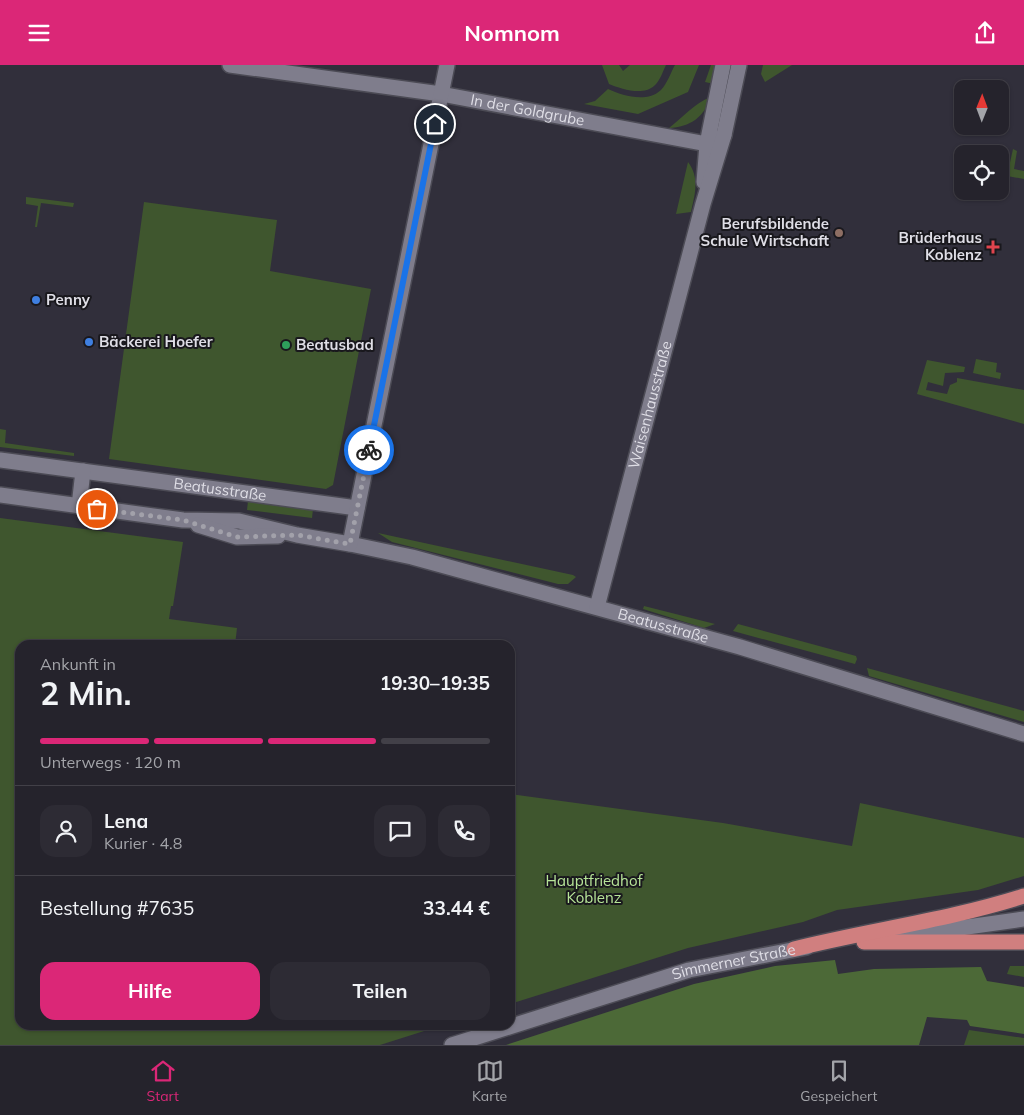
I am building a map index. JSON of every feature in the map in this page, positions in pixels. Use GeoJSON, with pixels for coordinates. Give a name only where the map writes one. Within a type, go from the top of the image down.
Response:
{"type":"FeatureCollection","features":[{"type":"Feature","properties":{"kind":"highway"},"geometry":{"type":"LineString","coordinates":[[794,949],[859,933],[954,916],[1024,896]]}},
{"type":"Feature","properties":{"kind":"highway"},"geometry":{"type":"LineString","coordinates":[[864,942],[1024,942]]}},
{"type":"Feature","properties":{"kind":"street","name":"In der Goldgrube"},"geometry":{"type":"LineString","coordinates":[[230,65],[441,94],[706,144]]}},
{"type":"Feature","properties":{"kind":"street"},"geometry":{"type":"LineString","coordinates":[[350,544],[447,65]]}},
{"type":"Feature","properties":{"kind":"street","name":"Waisenhausstraße"},"geometry":{"type":"LineString","coordinates":[[703,204],[706,144],[723,65]]}},
{"type":"Feature","properties":{"kind":"street","name":"Waisenhausstraße"},"geometry":{"type":"LineString","coordinates":[[598,607],[703,204],[724,135],[739,65]]}},
{"type":"Feature","properties":{"kind":"street"},"geometry":{"type":"LineString","coordinates":[[706,144],[714,143],[724,135]]}},
{"type":"Feature","properties":{"kind":"street","name":"Beatusstraße"},"geometry":{"type":"LineString","coordinates":[[0,460],[357,508]]}},
{"type":"Feature","properties":{"kind":"street"},"geometry":{"type":"LineString","coordinates":[[80,506],[83,471]]}},
{"type":"Feature","properties":{"kind":"street","name":"Beatusstraße"},"geometry":{"type":"LineString","coordinates":[[0,495],[183,520],[239,521],[451,567],[814,669],[1024,734]]}},
{"type":"Feature","properties":{"kind":"street","name":"Simmerner Straße"},"geometry":{"type":"LineString","coordinates":[[515,1025],[689,970],[794,949],[864,942],[1024,919]]}},
{"type":"Feature","properties":{"kind":"street","name":"Simmerner Straße"},"geometry":{"type":"LineString","coordinates":[[452,1045],[499,1030]]}},
{"type":"Feature","properties":{"kind":"green space"},"geometry":{"type":"Polygon","coordinates":[[[602,65],[619,65],[623,71],[630,65],[666,65],[660,79],[654,86],[644,91],[638,91],[609,84],[602,65]]]}},
{"type":"Feature","properties":{"kind":"green space"},"geometry":{"type":"Polygon","coordinates":[[[675,65],[699,65],[688,92],[638,114],[584,104],[595,101],[608,89],[635,97],[655,94],[661,90],[675,65]]]}},
{"type":"Feature","properties":{"kind":"green space"},"geometry":{"type":"Polygon","coordinates":[[[711,65],[719,65],[714,84],[705,82],[711,65]]]}},
{"type":"Feature","properties":{"kind":"green space"},"geometry":{"type":"Polygon","coordinates":[[[763,65],[792,65],[765,82],[761,74],[763,65]]]}},
{"type":"Feature","properties":{"kind":"green space"},"geometry":{"type":"Polygon","coordinates":[[[710,97],[708,104],[696,120],[684,126],[669,128],[694,107],[710,97]]]}},
{"type":"Feature","properties":{"kind":"green space"},"geometry":{"type":"Polygon","coordinates":[[[1013,149],[1017,151],[1014,169],[1024,171],[1024,179],[1009,176],[1013,149]]]}},
{"type":"Feature","properties":{"kind":"green space"},"geometry":{"type":"Polygon","coordinates":[[[688,162],[692,168],[695,180],[691,212],[676,214],[688,162]]]}},
{"type":"Feature","properties":{"kind":"green space"},"geometry":{"type":"Polygon","coordinates":[[[26,197],[74,203],[73,207],[41,203],[37,227],[35,227],[38,206],[26,204],[26,197]]]}},
{"type":"Feature","properties":{"kind":"green space"},"geometry":{"type":"Polygon","coordinates":[[[144,202],[277,220],[270,271],[371,289],[333,485],[326,489],[109,459],[144,202]]]}},
{"type":"Feature","properties":{"kind":"green space"},"geometry":{"type":"Polygon","coordinates":[[[976,359],[997,363],[996,372],[1001,373],[1000,379],[973,373],[976,359]]]}},
{"type":"Feature","properties":{"kind":"green space"},"geometry":{"type":"Polygon","coordinates":[[[927,360],[965,367],[964,372],[945,373],[943,386],[928,382],[926,390],[947,394],[950,385],[957,382],[957,378],[1024,390],[1024,424],[917,394],[927,360]]]}},
{"type":"Feature","properties":{"kind":"green space"},"geometry":{"type":"Polygon","coordinates":[[[0,429],[6,430],[5,443],[74,453],[74,456],[0,447],[0,429]]]}},
{"type":"Feature","properties":{"kind":"green space"},"geometry":{"type":"Polygon","coordinates":[[[248,501],[313,509],[312,518],[247,510],[248,501]]]}},
{"type":"Feature","properties":{"kind":"green space"},"geometry":{"type":"Polygon","coordinates":[[[0,518],[183,542],[173,606],[171,606],[169,619],[237,628],[236,640],[15,640],[15,1030],[427,1030],[380,1045],[0,1045],[0,518]]]}},
{"type":"Feature","properties":{"kind":"green space"},"geometry":{"type":"Polygon","coordinates":[[[378,533],[576,577],[568,584],[558,584],[392,542],[378,533]]]}},
{"type":"Feature","properties":{"kind":"green space"},"geometry":{"type":"Polygon","coordinates":[[[644,606],[715,624],[704,628],[643,609],[644,606]]]}},
{"type":"Feature","properties":{"kind":"green space"},"geometry":{"type":"Polygon","coordinates":[[[738,624],[856,656],[857,659],[855,664],[733,631],[738,624]]]}},
{"type":"Feature","properties":{"kind":"green space"},"geometry":{"type":"Polygon","coordinates":[[[867,668],[1024,711],[1024,722],[869,676],[867,668]]]}},
{"type":"Feature","properties":{"kind":"green space","name":"Hauptfriedhof Koblenz"},"geometry":{"type":"Polygon","coordinates":[[[515,795],[723,823],[852,846],[860,803],[1024,838],[1024,876],[978,890],[837,910],[803,922],[688,948],[515,1002],[515,795]]]}},
{"type":"Feature","properties":{"kind":"green space"},"geometry":{"type":"Polygon","coordinates":[[[835,960],[838,974],[874,969],[981,967],[987,981],[1024,987],[1024,1034],[970,1026],[967,1020],[927,1017],[919,1045],[506,1045],[694,984],[775,966],[835,960]]]}},
{"type":"Feature","properties":{"kind":"green space"},"geometry":{"type":"Polygon","coordinates":[[[1010,966],[1024,966],[1024,977],[1007,974],[1010,966]]]}},
{"type":"Feature","properties":{"kind":"green space"},"geometry":{"type":"Polygon","coordinates":[[[969,1030],[1024,1038],[1024,1045],[964,1045],[969,1030]]]}},
{"type":"Feature","properties":{"kind":"way so far"},"geometry":{"type":"LineString","coordinates":[[97,509],[183,520],[237,537],[297,535],[350,544],[369,450]]}},
{"type":"Feature","properties":{"kind":"place","name":"Berufsbildende Schule Wirtschaft"},"geometry":{"type":"Point","coordinates":[839,233]}},
{"type":"Feature","properties":{"kind":"place","name":"Brüderhaus Koblenz"},"geometry":{"type":"Point","coordinates":[993,247]}},
{"type":"Feature","properties":{"kind":"place","name":"Penny"},"geometry":{"type":"Point","coordinates":[36,300]}},
{"type":"Feature","properties":{"kind":"place","name":"Bäckerei Hoefer"},"geometry":{"type":"Point","coordinates":[89,342]}},
{"type":"Feature","properties":{"kind":"place","name":"Beatusbad"},"geometry":{"type":"Point","coordinates":[286,345]}},
{"type":"Feature","properties":{"kind":"route"},"geometry":{"type":"LineString","coordinates":[[369,450],[435,124]]}}]}
